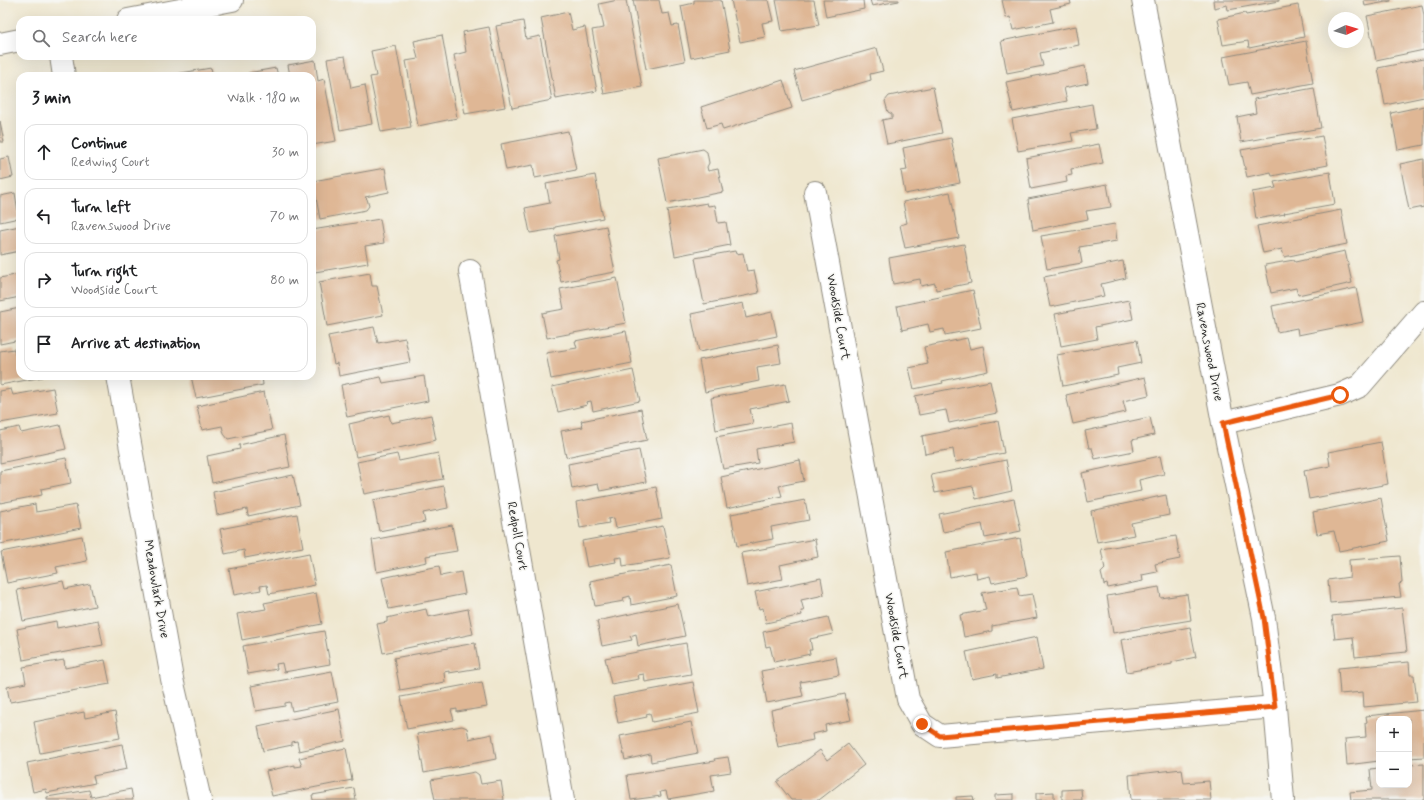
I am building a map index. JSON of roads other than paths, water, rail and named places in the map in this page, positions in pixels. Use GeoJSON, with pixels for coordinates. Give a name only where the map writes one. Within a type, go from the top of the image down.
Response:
{"type":"FeatureCollection","features":[{"type":"Feature","properties":{"kind":"street"},"geometry":{"type":"LineString","coordinates":[[149,16],[232,0]]}},
{"type":"Feature","properties":{"kind":"street","name":"Ravenswood Drive"},"geometry":{"type":"LineString","coordinates":[[1143,0],[1223,423],[1264,618],[1275,707],[1283,800]]}},
{"type":"Feature","properties":{"kind":"street"},"geometry":{"type":"LineString","coordinates":[[0,44],[16,41]]}},
{"type":"Feature","properties":{"kind":"street"},"geometry":{"type":"LineString","coordinates":[[61,60],[63,72]]}},
{"type":"Feature","properties":{"kind":"street","name":"Woodside Court"},"geometry":{"type":"LineString","coordinates":[[815,192],[908,699],[922,724],[940,736],[1275,707]]}},
{"type":"Feature","properties":{"kind":"street","name":"Redpoll Court"},"geometry":{"type":"LineString","coordinates":[[470,271],[563,800]]}},
{"type":"Feature","properties":{"kind":"street"},"geometry":{"type":"LineString","coordinates":[[1223,423],[1340,395],[1360,386],[1424,312]]}},
{"type":"Feature","properties":{"kind":"street","name":"Meadowlark Drive"},"geometry":{"type":"LineString","coordinates":[[119,380],[172,679],[200,800]]}}]}
